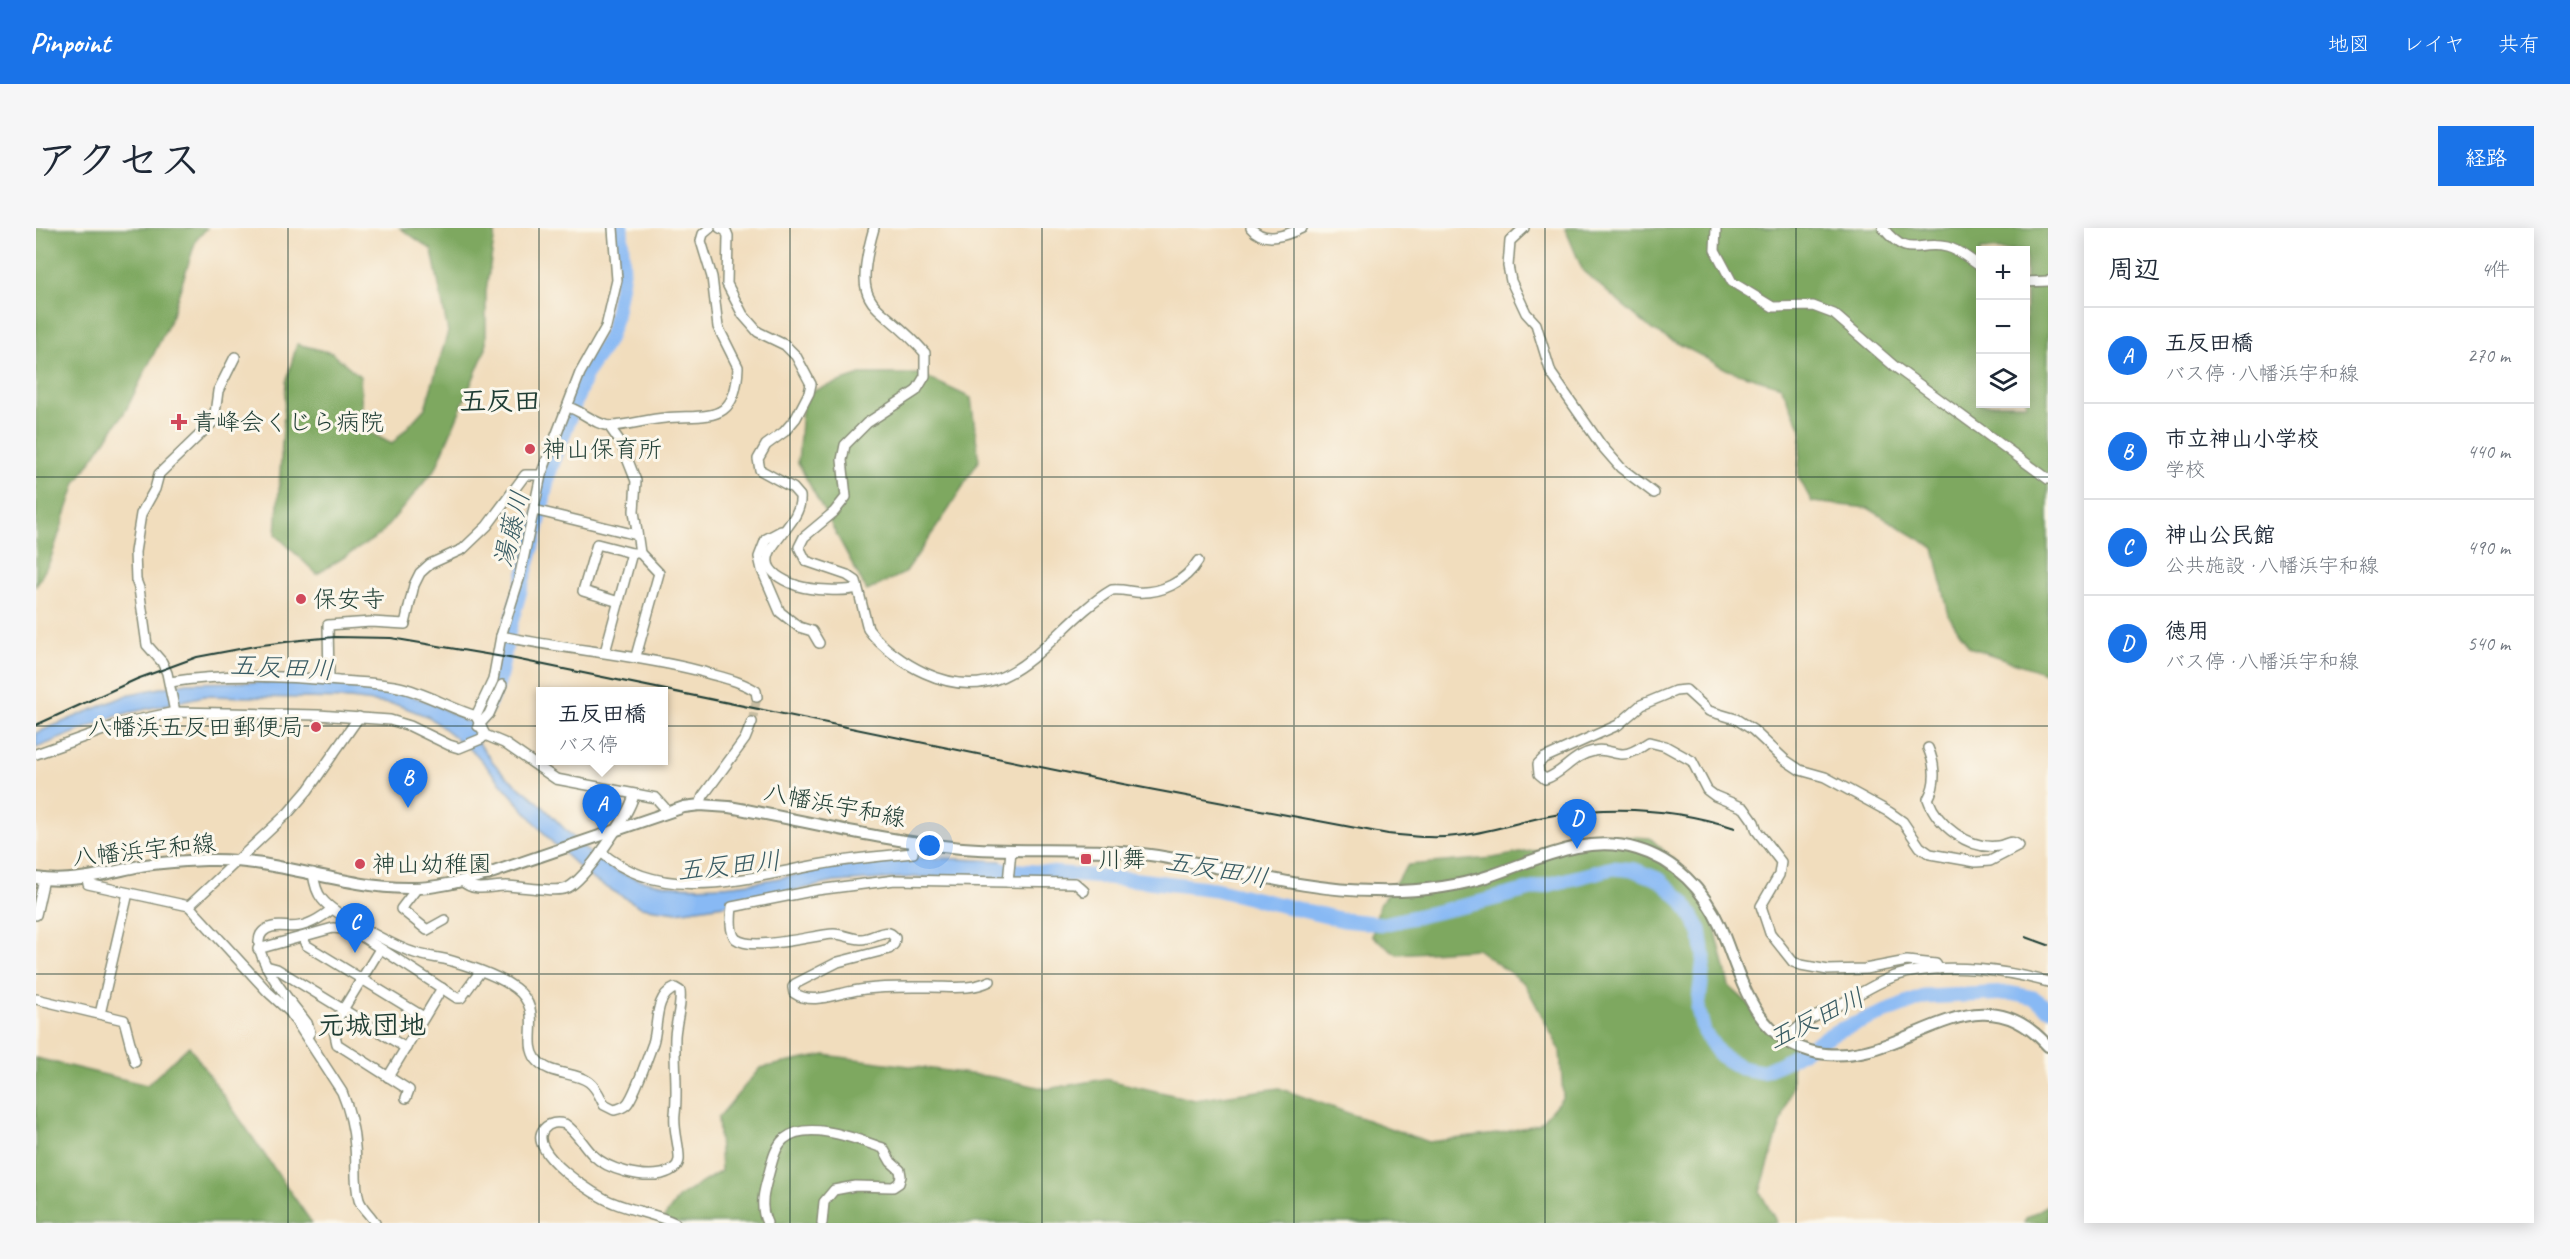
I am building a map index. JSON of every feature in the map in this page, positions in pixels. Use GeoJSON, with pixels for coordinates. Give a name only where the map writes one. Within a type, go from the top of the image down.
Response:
{"type":"FeatureCollection","features":[{"type":"Feature","properties":{"kind":"main road","name":"八幡浜宇和線"},"geometry":{"type":"LineString","coordinates":[[40,879],[87,877],[143,866],[211,860],[237,861],[380,886],[417,888],[462,881],[666,813],[700,805],[729,807],[914,842],[1011,854],[1074,850],[1144,854],[1328,888],[1372,891],[1458,885],[1490,876],[1530,859],[1581,846],[1611,844],[1634,847],[1675,866],[1690,880],[1719,923],[1751,1005],[1760,1017],[1789,1043],[1827,1054],[1847,1055],[1864,1052],[1953,1019],[1987,1013],[2003,1014],[2020,1020],[2048,1046]]}},
{"type":"Feature","properties":{"kind":"street"},"geometry":{"type":"LineString","coordinates":[[483,737],[477,721],[493,680],[539,511],[541,475],[572,408],[580,373],[606,327],[617,280],[614,228]]}},
{"type":"Feature","properties":{"kind":"street"},"geometry":{"type":"LineString","coordinates":[[609,426],[665,418],[713,416],[723,411],[731,398],[738,377],[738,366],[717,327],[712,277],[701,241],[703,234],[710,228]]}},
{"type":"Feature","properties":{"kind":"street"},"geometry":{"type":"LineString","coordinates":[[720,228],[726,231],[728,236],[727,284],[743,315],[758,332],[785,345],[796,356],[811,384],[809,393],[796,418],[784,432],[766,445],[758,459],[760,470],[793,488],[800,496],[801,505],[771,546],[768,555],[769,564],[779,577],[808,589],[831,588],[846,592],[857,588]]}},
{"type":"Feature","properties":{"kind":"street"},"geometry":{"type":"LineString","coordinates":[[874,228],[863,275],[865,292],[885,318],[925,353],[925,376],[916,391],[867,423],[850,438],[845,445],[842,460],[846,497],[834,512],[804,537],[799,547],[806,561],[847,575],[856,582],[868,629],[895,654],[936,678],[970,683],[1001,677],[1035,657],[1092,605],[1112,590],[1139,592],[1167,588],[1181,581],[1198,561]]}},
{"type":"Feature","properties":{"kind":"street"},"geometry":{"type":"LineString","coordinates":[[1251,228],[1261,235],[1273,237],[1281,237],[1302,228]]}},
{"type":"Feature","properties":{"kind":"street"},"geometry":{"type":"LineString","coordinates":[[1524,228],[1510,241],[1508,266],[1520,300],[1536,324],[1551,373],[1601,445],[1621,468],[1654,493]]}},
{"type":"Feature","properties":{"kind":"street"},"geometry":{"type":"LineString","coordinates":[[1716,228],[1715,250],[1732,282],[1773,307],[1813,306],[1834,314],[1894,366],[2048,479]]}},
{"type":"Feature","properties":{"kind":"street"},"geometry":{"type":"LineString","coordinates":[[1883,228],[1899,245],[1908,248],[1948,247],[1976,264]]}},
{"type":"Feature","properties":{"kind":"street"},"geometry":{"type":"LineString","coordinates":[[2030,282],[2048,281]]}},
{"type":"Feature","properties":{"kind":"street"},"geometry":{"type":"LineString","coordinates":[[175,709],[170,683],[162,662],[147,645],[136,580],[137,530],[141,514],[155,489],[159,474],[214,421],[218,391],[235,357]]}},
{"type":"Feature","properties":{"kind":"street"},"geometry":{"type":"LineString","coordinates":[[572,408],[609,426],[621,443],[636,481],[634,511],[637,535],[636,553],[605,652]]}},
{"type":"Feature","properties":{"kind":"street"},"geometry":{"type":"LineString","coordinates":[[329,680],[328,625],[371,622],[405,624],[414,585],[420,573],[430,564],[463,549],[487,526],[525,475],[541,475]]}},
{"type":"Feature","properties":{"kind":"street"},"geometry":{"type":"LineString","coordinates":[[539,511],[637,535]]}},
{"type":"Feature","properties":{"kind":"street"},"geometry":{"type":"LineString","coordinates":[[786,528],[766,539],[759,557],[762,570],[780,612],[799,627],[812,631],[819,643]]}},
{"type":"Feature","properties":{"kind":"street"},"geometry":{"type":"LineString","coordinates":[[619,602],[583,591],[597,544],[636,553],[658,573],[636,656]]}},
{"type":"Feature","properties":{"kind":"street"},"geometry":{"type":"LineString","coordinates":[[505,637],[636,656],[744,683],[756,691],[757,697]]}},
{"type":"Feature","properties":{"kind":"street"},"geometry":{"type":"LineString","coordinates":[[170,683],[210,677],[329,680],[397,687],[477,721]]}},
{"type":"Feature","properties":{"kind":"street"},"geometry":{"type":"LineString","coordinates":[[477,721],[489,714],[502,685]]}},
{"type":"Feature","properties":{"kind":"street"},"geometry":{"type":"LineString","coordinates":[[1928,747],[1933,759],[1935,777],[1928,799],[1942,822],[1954,833],[1968,841],[1999,846],[2008,841],[2015,842],[2019,846],[1990,861],[1976,862],[1930,854],[1920,848],[1903,822],[1889,812],[1825,777],[1800,770],[1785,760],[1753,730],[1736,719],[1709,711],[1686,690],[1676,691],[1641,705],[1618,725],[1544,758],[1538,764],[1539,774],[1545,779],[1555,776],[1576,757],[1594,751],[1631,753],[1649,742],[1665,746],[1692,761],[1707,790],[1715,796],[1744,808],[1754,822],[1757,831],[1781,862],[1779,874],[1761,906],[1770,933],[1793,962],[1828,970],[1866,969],[1907,961],[1936,964],[1940,969]]}},
{"type":"Feature","properties":{"kind":"street"},"geometry":{"type":"LineString","coordinates":[[36,754],[123,723],[175,709],[359,717],[390,720],[410,726],[459,748],[483,737],[504,743],[556,779],[656,798],[666,813]]}},
{"type":"Feature","properties":{"kind":"street"},"geometry":{"type":"LineString","coordinates":[[189,906],[289,812],[308,790],[359,717]]}},
{"type":"Feature","properties":{"kind":"street"},"geometry":{"type":"LineString","coordinates":[[700,805],[703,796],[745,739],[752,722]]}},
{"type":"Feature","properties":{"kind":"street"},"geometry":{"type":"LineString","coordinates":[[462,881],[478,889],[531,886],[552,890],[566,889],[579,879],[600,853],[634,795]]}},
{"type":"Feature","properties":{"kind":"street"},"geometry":{"type":"LineString","coordinates":[[600,853],[613,862],[648,878],[690,884],[738,880],[853,858],[912,853],[914,842]]}},
{"type":"Feature","properties":{"kind":"street"},"geometry":{"type":"LineString","coordinates":[[1009,880],[1011,854]]}},
{"type":"Feature","properties":{"kind":"street"},"geometry":{"type":"LineString","coordinates":[[314,873],[321,899],[332,909],[411,952],[452,961],[510,984],[518,990],[529,1004],[533,1022],[532,1052],[537,1061],[556,1072],[588,1081],[596,1089],[604,1105],[614,1110],[626,1106],[632,1096],[654,1041],[662,999],[668,991],[675,988],[680,991],[681,999],[675,1037],[677,1090],[674,1120],[679,1160],[675,1167],[667,1173],[653,1176],[634,1173],[604,1163],[565,1124],[556,1122],[547,1125],[541,1132],[540,1141],[552,1160],[600,1197],[614,1204],[656,1214],[675,1223]]}},
{"type":"Feature","properties":{"kind":"street"},"geometry":{"type":"LineString","coordinates":[[87,877],[88,884],[189,906],[268,992],[290,1012],[348,1105],[355,1147],[359,1198],[363,1208],[375,1223]]}},
{"type":"Feature","properties":{"kind":"street"},"geometry":{"type":"LineString","coordinates":[[36,915],[40,879]]}},
{"type":"Feature","properties":{"kind":"street"},"geometry":{"type":"LineString","coordinates":[[990,981],[975,988],[890,987],[850,992],[826,998],[800,997],[794,993],[795,984],[838,962],[889,949],[894,944],[895,938],[892,933],[886,931],[860,939],[832,934],[781,943],[742,942],[732,933],[732,907],[817,890],[895,880],[1009,880],[1075,883],[1084,891]]}},
{"type":"Feature","properties":{"kind":"street"},"geometry":{"type":"LineString","coordinates":[[417,888],[401,909],[427,930],[445,920]]}},
{"type":"Feature","properties":{"kind":"street"},"geometry":{"type":"LineString","coordinates":[[99,1014],[128,893]]}},
{"type":"Feature","properties":{"kind":"street"},"geometry":{"type":"LineString","coordinates":[[307,1037],[310,1032],[308,1023],[266,966],[258,949],[259,940],[264,931],[272,927],[301,926],[324,916],[332,909]]}},
{"type":"Feature","properties":{"kind":"street"},"geometry":{"type":"LineString","coordinates":[[258,949],[333,928],[342,928],[351,930],[461,998],[480,972]]}},
{"type":"Feature","properties":{"kind":"street"},"geometry":{"type":"LineString","coordinates":[[303,938],[306,945],[424,1017]]}},
{"type":"Feature","properties":{"kind":"street"},"geometry":{"type":"LineString","coordinates":[[380,949],[333,1026],[337,1044],[409,1090],[406,1098]]}},
{"type":"Feature","properties":{"kind":"street"},"geometry":{"type":"LineString","coordinates":[[266,966],[277,969],[406,1048]]}},
{"type":"Feature","properties":{"kind":"street"},"geometry":{"type":"LineString","coordinates":[[1789,1043],[1791,1032],[1814,1017],[1904,973],[1940,969],[1979,970],[2048,982]]}},
{"type":"Feature","properties":{"kind":"street"},"geometry":{"type":"LineString","coordinates":[[388,1077],[442,988]]}},
{"type":"Feature","properties":{"kind":"street"},"geometry":{"type":"LineString","coordinates":[[36,999],[124,1020],[135,1062]]}},
{"type":"Feature","properties":{"kind":"street"},"geometry":{"type":"LineString","coordinates":[[767,1223],[762,1207],[764,1192],[777,1148],[783,1140],[804,1133],[837,1132],[884,1148],[891,1162],[900,1170],[899,1183],[893,1187],[855,1186],[834,1190],[824,1202],[822,1223]]}},
{"type":"Feature","properties":{"kind":"green space"},"geometry":{"type":"Polygon","coordinates":[[[36,228],[207,228],[196,240],[170,321],[126,410],[76,483],[50,561],[36,586],[36,228]]]}},
{"type":"Feature","properties":{"kind":"green space"},"geometry":{"type":"Polygon","coordinates":[[[400,228],[496,228],[486,291],[486,348],[436,468],[380,535],[317,574],[276,535],[286,382],[297,344],[332,353],[360,376],[363,429],[392,444],[425,408],[448,332],[432,250],[400,228]]]}},
{"type":"Feature","properties":{"kind":"green space"},"geometry":{"type":"Polygon","coordinates":[[[1565,228],[2048,228],[2048,674],[1969,647],[1949,616],[1934,548],[1868,508],[1812,502],[1798,476],[1802,431],[1781,386],[1728,370],[1652,330],[1583,271],[1565,228]]]}},
{"type":"Feature","properties":{"kind":"green space"},"geometry":{"type":"Polygon","coordinates":[[[863,374],[920,374],[971,398],[979,460],[905,573],[867,591],[798,463],[803,394],[863,374]]]}},
{"type":"Feature","properties":{"kind":"green space"},"geometry":{"type":"Polygon","coordinates":[[[1613,836],[1650,838],[1684,869],[1714,923],[1729,986],[1792,1043],[1792,1087],[1760,1192],[1777,1223],[660,1223],[679,1197],[721,1171],[718,1118],[760,1068],[825,1055],[993,1077],[1047,1089],[1104,1079],[1195,1100],[1279,1088],[1428,1142],[1497,1134],[1539,1124],[1563,1097],[1560,1050],[1525,984],[1477,949],[1397,954],[1372,936],[1379,905],[1408,865],[1493,858],[1613,836]]]}},
{"type":"Feature","properties":{"kind":"green space"},"geometry":{"type":"Polygon","coordinates":[[[189,1046],[312,1223],[36,1223],[36,1058],[147,1085],[189,1046]]]}},
{"type":"Feature","properties":{"kind":"green space"},"geometry":{"type":"Polygon","coordinates":[[[2048,1205],[2048,1223],[2024,1223],[2026,1218],[2048,1205]]]}},
{"type":"Feature","properties":{"kind":"water"},"geometry":{"type":"Polygon","coordinates":[[[187,683],[323,683],[375,688],[401,693],[449,712],[465,721],[499,768],[537,801],[588,852],[623,874],[656,883],[689,887],[722,886],[858,863],[919,858],[1001,861],[1000,879],[919,877],[835,882],[724,905],[677,912],[641,907],[592,879],[569,858],[552,842],[476,754],[429,717],[398,705],[350,699],[204,696],[119,715],[36,748],[36,733],[130,694],[187,683]]]}},
{"type":"Feature","properties":{"kind":"waterway","name":"湯藤川"},"geometry":{"type":"LineString","coordinates":[[465,736],[485,710],[498,684],[510,626],[536,534],[548,476],[586,373],[608,340],[614,322],[623,272],[621,228]]}},
{"type":"Feature","properties":{"kind":"waterway","name":"五反田川"},"geometry":{"type":"LineString","coordinates":[[981,868],[1130,879],[1215,889],[1343,920],[1383,924],[1477,903],[1613,868],[1635,870],[1660,880],[1683,901],[1700,930],[1704,957],[1698,1009],[1704,1032],[1720,1055],[1741,1068],[1762,1072],[1837,1031],[1924,997],[2009,993],[2034,998],[2048,1008]]}},
{"type":"Feature","properties":{"kind":"tunnel"},"geometry":{"type":"LineString","coordinates":[[752,722],[757,697]]}},
{"type":"Feature","properties":{"kind":"railway"},"geometry":{"type":"LineString","coordinates":[[36,725],[137,679],[197,657],[255,646],[335,637],[391,638],[515,659],[651,687]]}},
{"type":"Feature","properties":{"kind":"railway"},"geometry":{"type":"LineString","coordinates":[[668,690],[1123,784],[1388,834],[1456,836],[1555,815],[1601,810],[1668,813],[1735,828]]}},
{"type":"Feature","properties":{"kind":"railway"},"geometry":{"type":"LineString","coordinates":[[2026,937],[2048,945]]}},
{"type":"Feature","properties":{"kind":"place","name":"青峰会くじら病院"},"geometry":{"type":"Point","coordinates":[179,422]}},
{"type":"Feature","properties":{"kind":"place","name":"神山保育所"},"geometry":{"type":"Point","coordinates":[530,449]}},
{"type":"Feature","properties":{"kind":"place","name":"保安寺"},"geometry":{"type":"Point","coordinates":[301,599]}},
{"type":"Feature","properties":{"kind":"place","name":"八幡浜五反田郵便局"},"geometry":{"type":"Point","coordinates":[316,727]}},
{"type":"Feature","properties":{"kind":"place","name":"市立神山小学校"},"geometry":{"type":"Point","coordinates":[408,808]}},
{"type":"Feature","properties":{"kind":"place","name":"五反田橋"},"geometry":{"type":"Point","coordinates":[602,834]}},
{"type":"Feature","properties":{"kind":"place","name":"徳用"},"geometry":{"type":"Point","coordinates":[1577,849]}},
{"type":"Feature","properties":{"kind":"place","name":"川舞"},"geometry":{"type":"Point","coordinates":[1086,859]}},
{"type":"Feature","properties":{"kind":"place","name":"神山幼稚園"},"geometry":{"type":"Point","coordinates":[360,864]}},
{"type":"Feature","properties":{"kind":"place","name":"神山公民館"},"geometry":{"type":"Point","coordinates":[355,953]}},
{"type":"Feature","properties":{"kind":"district","name":"五反田"},"geometry":{"type":"Point","coordinates":[500,401]}},
{"type":"Feature","properties":{"kind":"district","name":"元城団地"},"geometry":{"type":"Point","coordinates":[372,1025]}}]}
